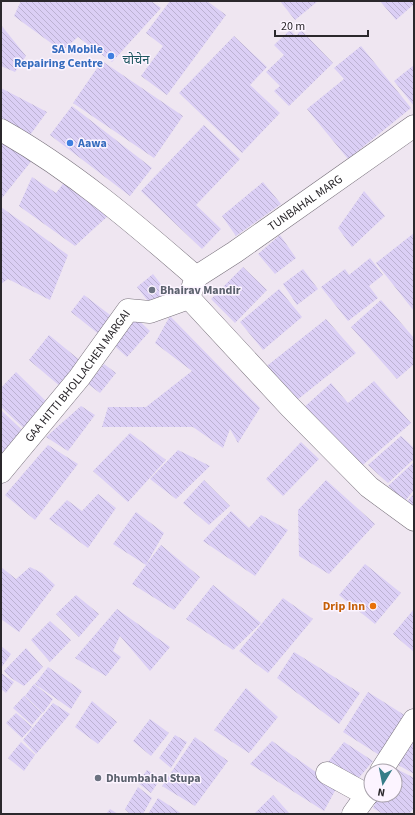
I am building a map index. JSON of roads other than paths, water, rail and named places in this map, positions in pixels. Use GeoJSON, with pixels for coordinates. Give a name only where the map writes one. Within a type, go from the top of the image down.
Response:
{"type":"FeatureCollection","features":[{"type":"Feature","properties":{"kind":"street","name":"TUNBAHAL MARG"},"geometry":{"type":"LineString","coordinates":[[192,287],[235,252],[414,126]]}},
{"type":"Feature","properties":{"kind":"street"},"geometry":{"type":"LineString","coordinates":[[1,130],[41,153],[126,216],[192,287],[290,407],[369,487],[414,520]]}},
{"type":"Feature","properties":{"kind":"street","name":"GAA HITTI BHOLLACHEN MARGAI"},"geometry":{"type":"LineString","coordinates":[[1,472],[79,378],[128,310],[150,312],[192,287]]}},
{"type":"Feature","properties":{"kind":"street"},"geometry":{"type":"LineString","coordinates":[[386,763],[414,720]]}},
{"type":"Feature","properties":{"kind":"street"},"geometry":{"type":"LineString","coordinates":[[327,773],[363,789]]}},
{"type":"Feature","properties":{"kind":"street"},"geometry":{"type":"LineString","coordinates":[[353,814],[363,800]]}},
{"type":"Feature","properties":{"kind":"place","name":"SA Mobile Repairing Centre"},"geometry":{"type":"Point","coordinates":[111,56]}},
{"type":"Feature","properties":{"kind":"place","name":"Aawa"},"geometry":{"type":"Point","coordinates":[70,143]}},
{"type":"Feature","properties":{"kind":"place","name":"Bhairav Mandir"},"geometry":{"type":"Point","coordinates":[152,290]}},
{"type":"Feature","properties":{"kind":"place","name":"Drip Inn"},"geometry":{"type":"Point","coordinates":[373,606]}},
{"type":"Feature","properties":{"kind":"place","name":"Dhumbahal Stupa"},"geometry":{"type":"Point","coordinates":[98,778]}},
{"type":"Feature","properties":{"kind":"district","name":"चोचेन"},"geometry":{"type":"Point","coordinates":[136,60]}}]}
